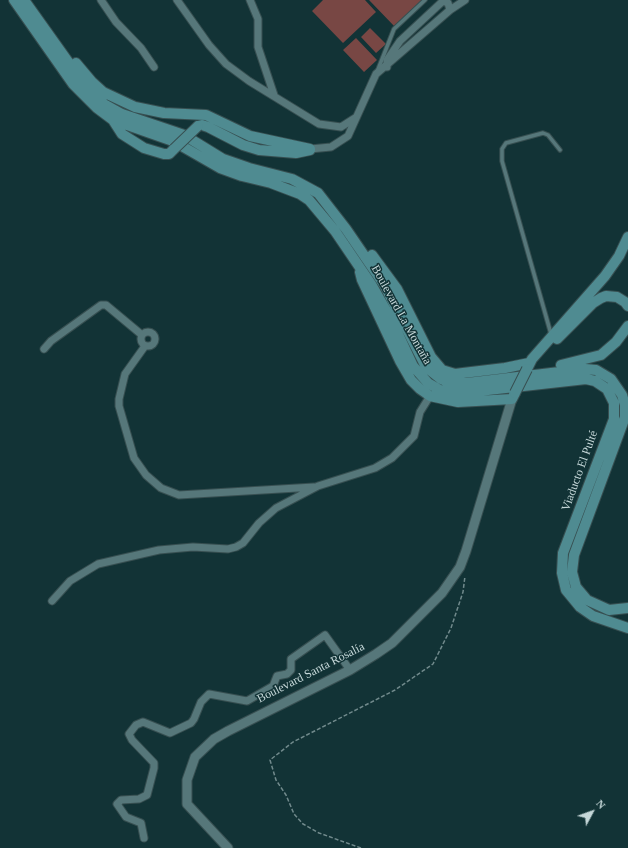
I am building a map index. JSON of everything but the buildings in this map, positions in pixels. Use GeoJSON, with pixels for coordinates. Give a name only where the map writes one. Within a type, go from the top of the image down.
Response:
{"type":"FeatureCollection","features":[{"type":"Feature","properties":{"kind":"main road","name":"Boulevard La Montaña"},"geometry":{"type":"LineString","coordinates":[[14,0],[73,84],[97,108],[113,120],[173,141],[220,168],[300,194],[309,200],[320,211],[360,266],[392,321],[413,366],[428,383],[440,390],[460,393],[512,393]]}},
{"type":"Feature","properties":{"kind":"main road","name":"Boulevard La Montaña"},"geometry":{"type":"LineString","coordinates":[[24,0],[86,87],[104,104],[126,115],[184,135],[223,159],[249,168],[292,179],[321,195],[362,251],[385,286],[422,359],[433,374],[450,382],[458,383],[510,376]]}},
{"type":"Feature","properties":{"kind":"main road"},"geometry":{"type":"LineString","coordinates":[[40,23],[54,32],[92,82],[103,92],[117,100],[150,111],[206,115],[250,136],[310,150]]}},
{"type":"Feature","properties":{"kind":"main road"},"geometry":{"type":"LineString","coordinates":[[113,120],[122,134],[144,148],[164,154],[169,154],[198,126],[202,125],[243,145],[258,150],[296,153],[310,150]]}},
{"type":"Feature","properties":{"kind":"main road"},"geometry":{"type":"LineString","coordinates":[[360,266],[362,280],[400,361],[411,380],[430,396],[458,402],[512,393],[528,366],[552,336],[602,280],[619,256],[628,237]]}},
{"type":"Feature","properties":{"kind":"main road"},"geometry":{"type":"LineString","coordinates":[[362,251],[372,255],[390,277],[403,299],[431,357],[442,370],[459,373],[528,366],[593,303],[601,298],[606,296],[617,297],[626,302],[628,306]]}},
{"type":"Feature","properties":{"kind":"main road"},"geometry":{"type":"LineString","coordinates":[[547,372],[555,366],[601,356],[616,342],[628,326]]}},
{"type":"Feature","properties":{"kind":"main road","name":"Viaducto El Pulté"},"geometry":{"type":"LineString","coordinates":[[510,376],[585,369],[596,370],[611,379],[622,395],[625,410],[623,424],[574,555],[572,568],[576,587],[586,600],[609,610],[628,608]]}},
{"type":"Feature","properties":{"kind":"main road","name":"Viaducto El Pulté"},"geometry":{"type":"LineString","coordinates":[[512,393],[586,379],[604,386],[611,395],[615,407],[614,419],[563,553],[561,569],[566,590],[580,607],[593,616],[628,628]]}},
{"type":"Feature","properties":{"kind":"street"},"geometry":{"type":"LineString","coordinates":[[101,0],[116,22],[141,48],[154,67]]}},
{"type":"Feature","properties":{"kind":"street"},"geometry":{"type":"LineString","coordinates":[[177,0],[209,45],[226,64],[250,81],[319,124],[341,127],[346,126],[355,118]]}},
{"type":"Feature","properties":{"kind":"street"},"geometry":{"type":"LineString","coordinates":[[250,0],[258,19],[258,47],[274,95]]}},
{"type":"Feature","properties":{"kind":"street"},"geometry":{"type":"LineString","coordinates":[[387,67],[387,60],[400,41],[443,0],[448,3],[450,10]]}},
{"type":"Feature","properties":{"kind":"street"},"geometry":{"type":"LineString","coordinates":[[310,150],[331,147],[341,142],[348,136],[376,74],[387,67],[462,1]]}},
{"type":"Feature","properties":{"kind":"street"},"geometry":{"type":"LineString","coordinates":[[44,349],[51,341],[101,305],[106,305],[142,335]]}},
{"type":"Feature","properties":{"kind":"street"},"geometry":{"type":"LineString","coordinates":[[148,332],[153,334],[156,338],[152,346],[145,346],[141,342],[142,335],[148,332]]}},
{"type":"Feature","properties":{"kind":"street"},"geometry":{"type":"LineString","coordinates":[[145,346],[125,374],[119,399],[119,406],[134,458],[146,475],[160,488],[179,495],[318,486]]}},
{"type":"Feature","properties":{"kind":"street","name":"Boulevard Santa Rosalía"},"geometry":{"type":"LineString","coordinates":[[228,848],[187,804],[187,780],[195,757],[214,739],[350,670],[392,643],[435,601],[460,567],[488,481],[512,393]]}},
{"type":"Feature","properties":{"kind":"street"},"geometry":{"type":"LineString","coordinates":[[52,601],[70,581],[98,564],[159,550],[193,547],[228,549],[236,546],[242,542],[259,523],[276,508],[318,486],[375,468],[392,458],[414,436],[420,412],[430,396]]}},
{"type":"Feature","properties":{"kind":"street"},"geometry":{"type":"LineString","coordinates":[[144,838],[141,823],[126,817],[117,804],[121,800],[139,799],[147,795],[153,774],[154,763],[132,740],[130,734],[136,725],[143,722],[170,734],[191,723],[201,702],[209,694],[247,701],[273,686],[277,676],[287,674],[291,670],[291,659],[325,635],[350,670]]}},
{"type":"Feature","properties":{"kind":"lane"},"geometry":{"type":"LineString","coordinates":[[376,74],[394,29],[425,0]]}},
{"type":"Feature","properties":{"kind":"lane"},"geometry":{"type":"LineString","coordinates":[[552,336],[502,161],[502,149],[506,143],[543,133],[548,135],[560,150]]}},
{"type":"Feature","properties":{"kind":"path"},"geometry":{"type":"LineString","coordinates":[[361,848],[319,833],[303,824],[294,814],[286,795],[276,780],[270,760],[293,742],[395,690],[433,664],[451,628],[463,592],[465,572]]}},
{"type":"Feature","properties":{"kind":"shaded area"},"geometry":{"type":"Polygon","coordinates":[[[323,0],[365,0],[376,12],[343,43],[312,11],[323,0]]]}},
{"type":"Feature","properties":{"kind":"shaded area"},"geometry":{"type":"Polygon","coordinates":[[[369,0],[423,0],[395,27],[369,0]]]}},
{"type":"Feature","properties":{"kind":"shaded area"},"geometry":{"type":"Polygon","coordinates":[[[370,28],[386,44],[376,53],[361,37],[370,28]]]}},
{"type":"Feature","properties":{"kind":"shaded area"},"geometry":{"type":"Polygon","coordinates":[[[356,38],[377,60],[364,72],[343,50],[356,38]]]}}]}
